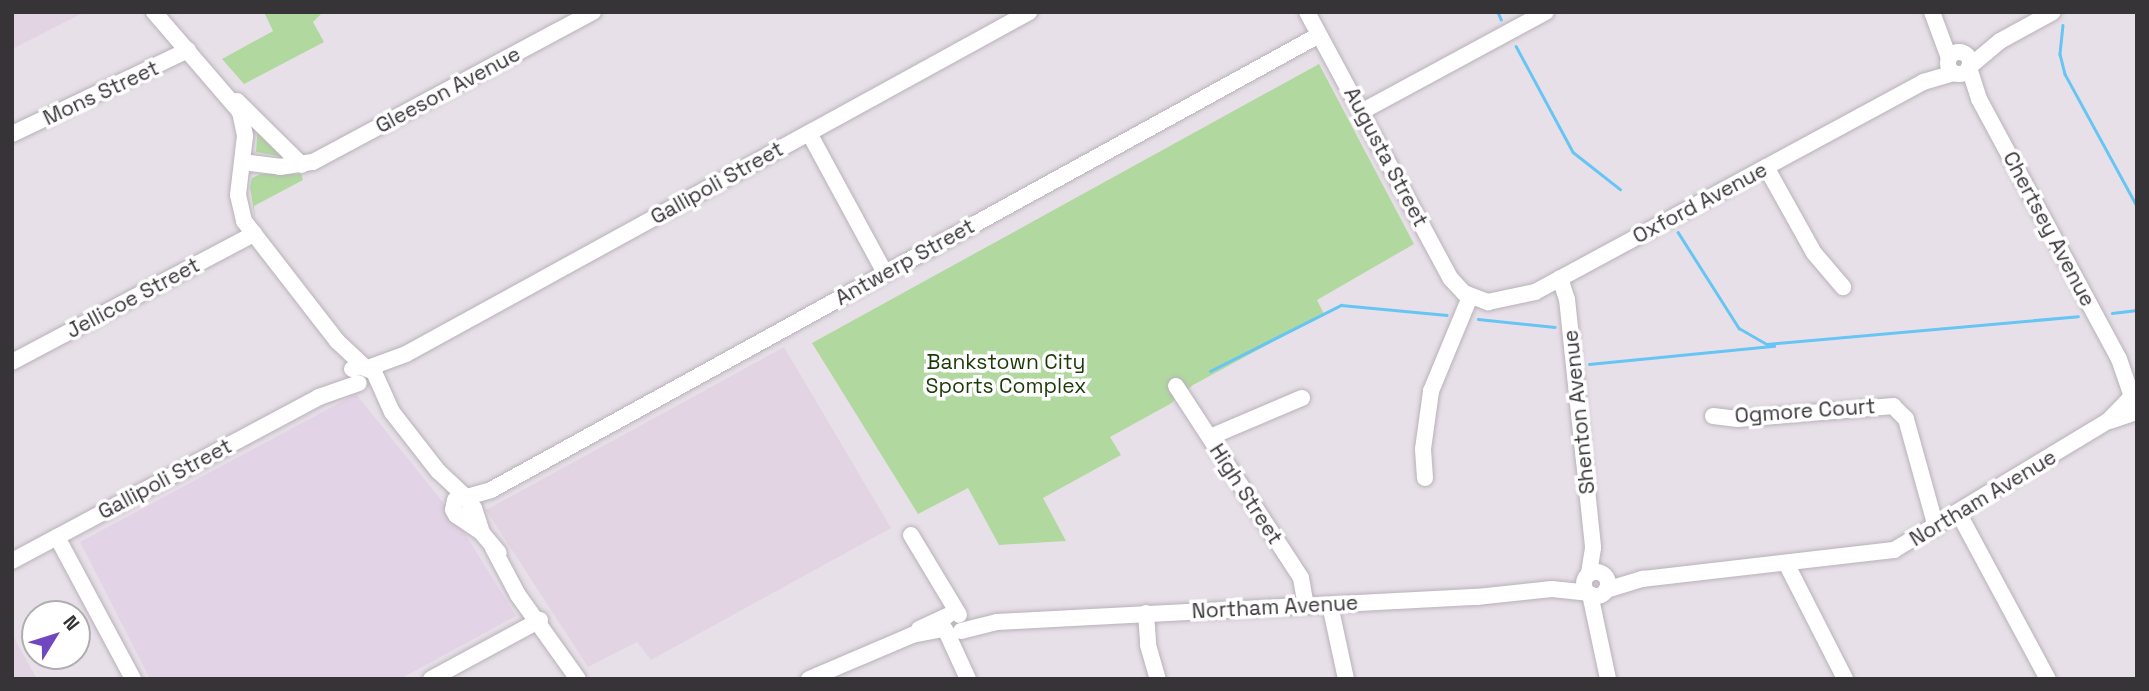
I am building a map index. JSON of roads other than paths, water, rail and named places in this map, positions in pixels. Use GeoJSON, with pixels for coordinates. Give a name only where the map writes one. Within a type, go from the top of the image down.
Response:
{"type":"FeatureCollection","features":[{"type":"Feature","properties":{"kind":"street"},"geometry":{"type":"LineString","coordinates":[[154,12],[229,94],[302,165]]}},
{"type":"Feature","properties":{"kind":"street","name":"Gleeson Avenue"},"geometry":{"type":"LineString","coordinates":[[302,165],[593,12]]}},
{"type":"Feature","properties":{"kind":"street","name":"Gallipoli Street"},"geometry":{"type":"LineString","coordinates":[[12,561],[319,397],[406,354],[1028,12]]}},
{"type":"Feature","properties":{"kind":"street","name":"Augusta Street"},"geometry":{"type":"LineString","coordinates":[[1307,12],[1451,279],[1470,297]]}},
{"type":"Feature","properties":{"kind":"street"},"geometry":{"type":"LineString","coordinates":[[1361,112],[1546,12]]}},
{"type":"Feature","properties":{"kind":"street","name":"Oxford Avenue"},"geometry":{"type":"LineString","coordinates":[[1470,297],[1488,302],[1514,300],[1560,278],[2053,12]]}},
{"type":"Feature","properties":{"kind":"street","name":"Chertsey Avenue"},"geometry":{"type":"LineString","coordinates":[[1935,18],[2119,359],[2134,401]]}},
{"type":"Feature","properties":{"kind":"street","name":"Antwerp Street"},"geometry":{"type":"LineString","coordinates":[[466,505],[1320,35]]}},
{"type":"Feature","properties":{"kind":"street","name":"Mons Street"},"geometry":{"type":"LineString","coordinates":[[12,134],[188,50]]}},
{"type":"Feature","properties":{"kind":"street"},"geometry":{"type":"LineString","coordinates":[[229,94],[243,124],[240,208],[254,233],[466,505],[517,595],[540,620],[578,679]]}},
{"type":"Feature","properties":{"kind":"street"},"geometry":{"type":"LineString","coordinates":[[809,133],[886,273]]}},
{"type":"Feature","properties":{"kind":"street"},"geometry":{"type":"LineString","coordinates":[[242,162],[302,165]]}},
{"type":"Feature","properties":{"kind":"street"},"geometry":{"type":"LineString","coordinates":[[1766,167],[1814,253],[1843,287]]}},
{"type":"Feature","properties":{"kind":"street","name":"Jellicoe Street"},"geometry":{"type":"LineString","coordinates":[[12,362],[254,233]]}},
{"type":"Feature","properties":{"kind":"street","name":"Shenton Avenue"},"geometry":{"type":"LineString","coordinates":[[1560,278],[1567,299],[1608,679]]}},
{"type":"Feature","properties":{"kind":"street"},"geometry":{"type":"LineString","coordinates":[[1425,478],[1423,449],[1431,391],[1470,297]]}},
{"type":"Feature","properties":{"kind":"street","name":"Chertsey Avenue"},"geometry":{"type":"LineString","coordinates":[[2119,359],[2137,378]]}},
{"type":"Feature","properties":{"kind":"street","name":"High Street"},"geometry":{"type":"LineString","coordinates":[[1176,386],[1301,578],[1306,606]]}},
{"type":"Feature","properties":{"kind":"street"},"geometry":{"type":"LineString","coordinates":[[1210,437],[1303,398]]}},
{"type":"Feature","properties":{"kind":"street","name":"Northam Avenue"},"geometry":{"type":"LineString","coordinates":[[808,679],[912,635],[953,623],[1329,605],[1552,589],[1894,550],[1959,514],[2108,421],[2134,401]]}},
{"type":"Feature","properties":{"kind":"street","name":"Ogmore Court"},"geometry":{"type":"LineString","coordinates":[[1713,416],[1738,419],[1893,406],[1906,419],[1936,527]]}},
{"type":"Feature","properties":{"kind":"street"},"geometry":{"type":"LineString","coordinates":[[1959,514],[2048,679]]}},
{"type":"Feature","properties":{"kind":"street"},"geometry":{"type":"LineString","coordinates":[[911,535],[941,588],[968,679]]}},
{"type":"Feature","properties":{"kind":"street"},"geometry":{"type":"LineString","coordinates":[[57,537],[133,679]]}},
{"type":"Feature","properties":{"kind":"street"},"geometry":{"type":"LineString","coordinates":[[1786,563],[1845,679]]}},
{"type":"Feature","properties":{"kind":"street"},"geometry":{"type":"LineString","coordinates":[[1329,605],[1346,679]]}},
{"type":"Feature","properties":{"kind":"street"},"geometry":{"type":"LineString","coordinates":[[1146,613],[1148,645],[1158,679]]}},
{"type":"Feature","properties":{"kind":"street"},"geometry":{"type":"LineString","coordinates":[[431,679],[540,620]]}},
{"type":"Feature","properties":{"kind":"waterway"},"geometry":{"type":"LineString","coordinates":[[1498,12],[1501,19]]}},
{"type":"Feature","properties":{"kind":"waterway"},"geometry":{"type":"LineString","coordinates":[[2063,25],[2060,54],[2065,74],[2137,206]]}},
{"type":"Feature","properties":{"kind":"waterway"},"geometry":{"type":"LineString","coordinates":[[1516,46],[1573,152],[1620,189]]}},
{"type":"Feature","properties":{"kind":"waterway"},"geometry":{"type":"LineString","coordinates":[[1678,232],[1739,328],[1767,344],[2078,316]]}},
{"type":"Feature","properties":{"kind":"waterway"},"geometry":{"type":"LineString","coordinates":[[1210,371],[1341,305],[1447,315]]}},
{"type":"Feature","properties":{"kind":"waterway"},"geometry":{"type":"LineString","coordinates":[[2112,313],[2137,310]]}},
{"type":"Feature","properties":{"kind":"waterway"},"geometry":{"type":"LineString","coordinates":[[1478,319],[1555,327]]}},
{"type":"Feature","properties":{"kind":"waterway"},"geometry":{"type":"LineString","coordinates":[[1589,364],[1774,346]]}},
{"type":"Feature","properties":{"kind":"park label","name":"Bankstown City Sports Complex"},"geometry":{"type":"Point","coordinates":[1006,374]}}]}
